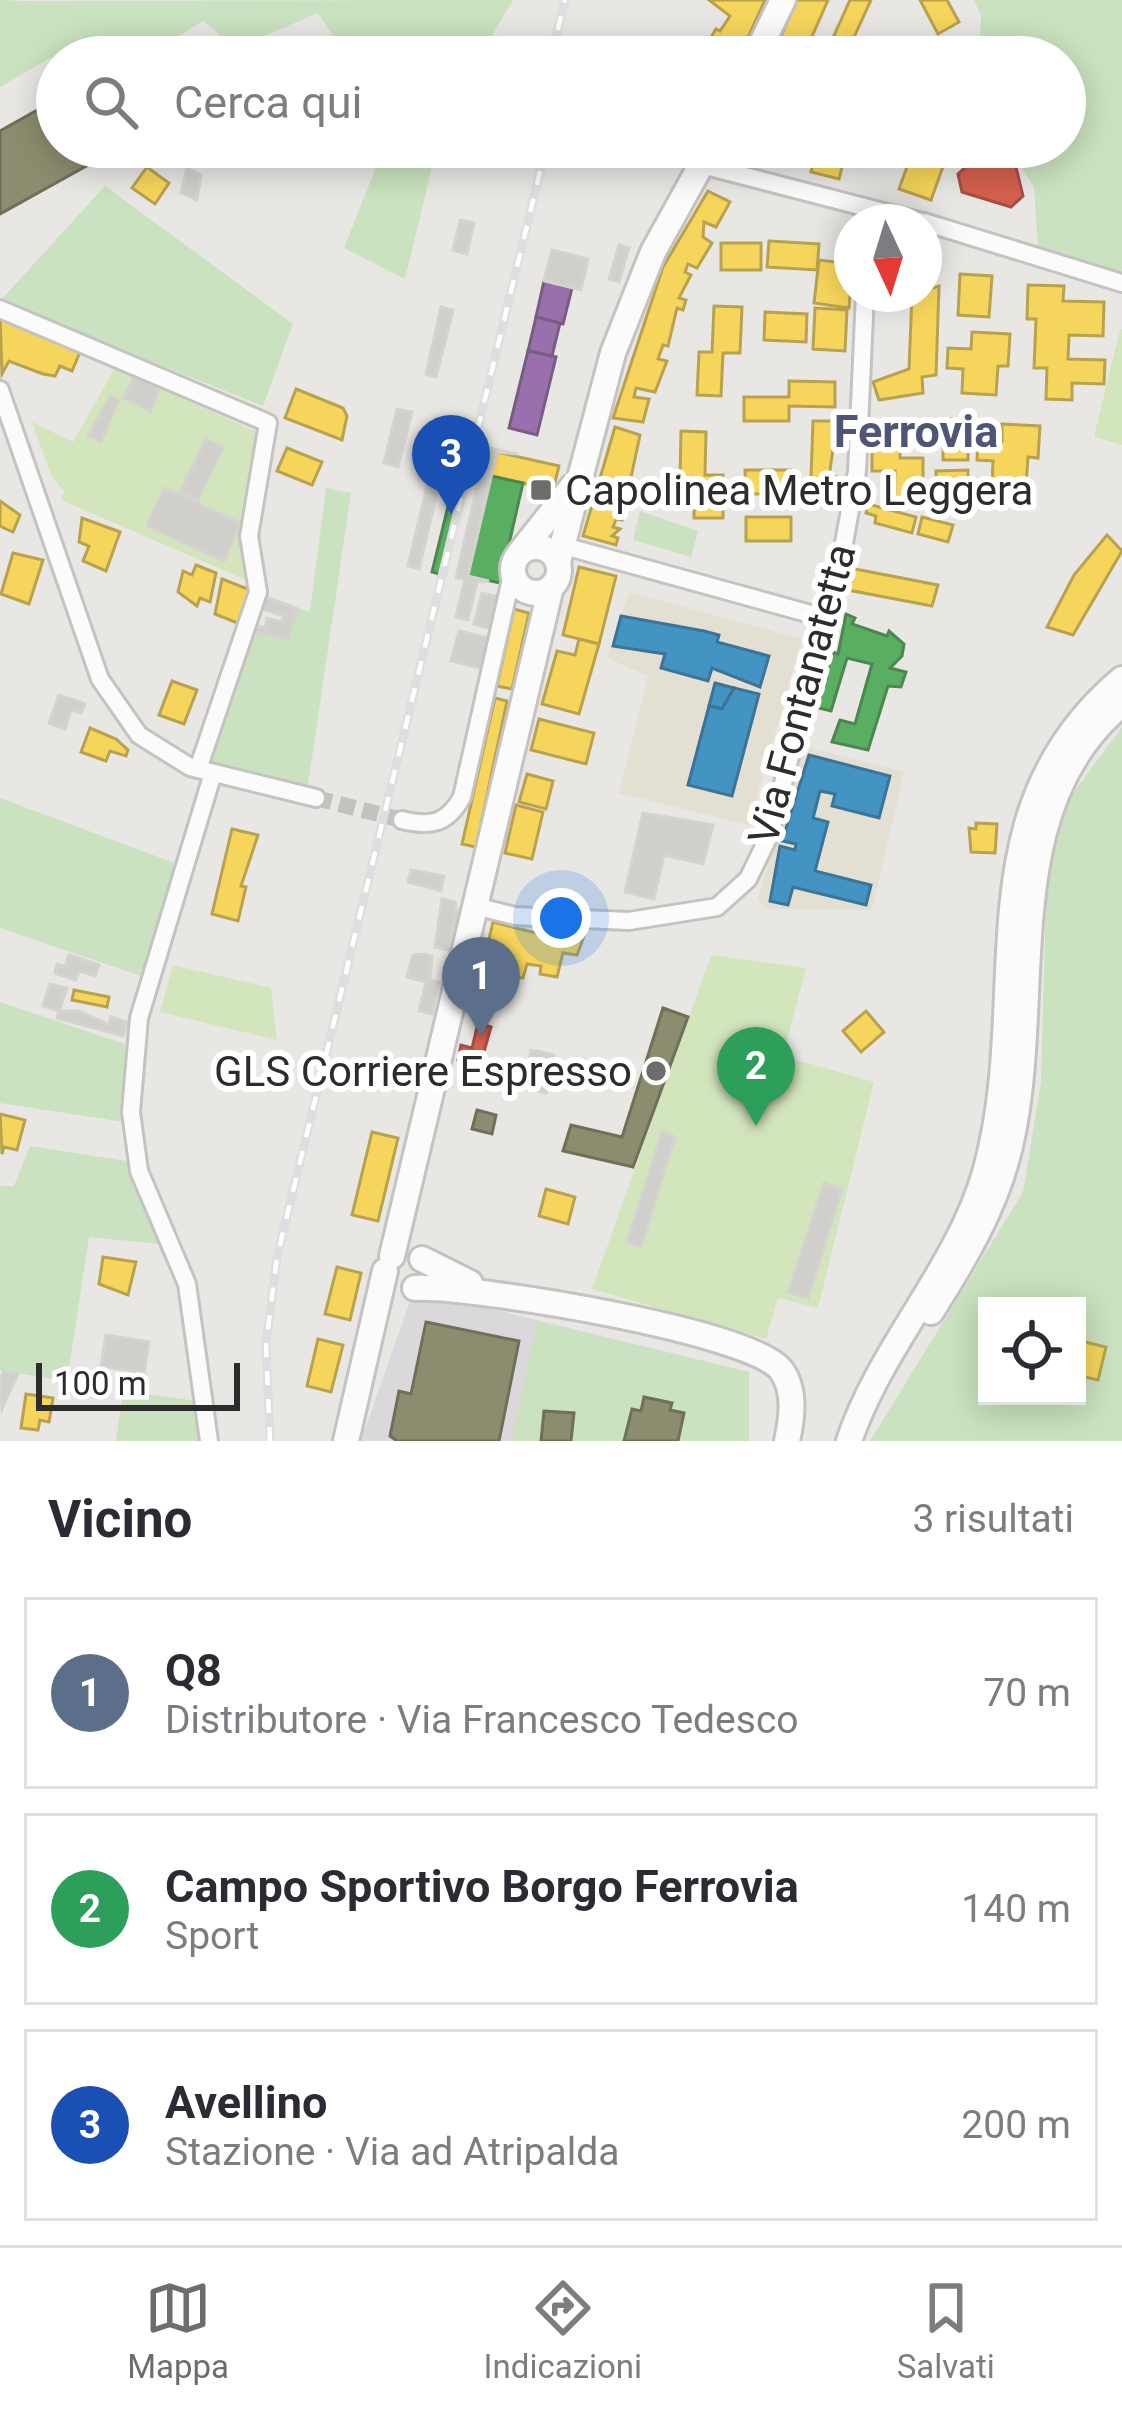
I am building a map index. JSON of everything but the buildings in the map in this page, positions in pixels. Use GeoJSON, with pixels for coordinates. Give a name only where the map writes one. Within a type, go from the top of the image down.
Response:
{"type":"FeatureCollection","features":[{"type":"Feature","properties":{"kind":"street"},"geometry":{"type":"LineString","coordinates":[[765,36],[783,0]]}},
{"type":"Feature","properties":{"kind":"street"},"geometry":{"type":"LineString","coordinates":[[402,820],[422,825],[443,821],[462,797],[504,608],[561,554],[613,353],[653,252],[699,168]]}},
{"type":"Feature","properties":{"kind":"street"},"geometry":{"type":"LineString","coordinates":[[738,168],[836,204]]}},
{"type":"Feature","properties":{"kind":"street"},"geometry":{"type":"LineString","coordinates":[[942,228],[1122,283]]}},
{"type":"Feature","properties":{"kind":"street"},"geometry":{"type":"LineString","coordinates":[[0,309],[268,423],[250,523],[258,592],[139,1018],[131,1112],[140,1171],[187,1284],[209,1441]]}},
{"type":"Feature","properties":{"kind":"street","name":"Via Fontanatetta"},"geometry":{"type":"LineString","coordinates":[[476,906],[515,916],[629,921],[717,907],[748,879],[770,833],[857,471],[864,312]]}},
{"type":"Feature","properties":{"kind":"street"},"geometry":{"type":"LineString","coordinates":[[0,390],[34,476],[100,679],[139,736],[205,771],[316,798]]}},
{"type":"Feature","properties":{"kind":"street"},"geometry":{"type":"LineString","coordinates":[[531,586],[581,476]]}},
{"type":"Feature","properties":{"kind":"street"},"geometry":{"type":"LineString","coordinates":[[773,1441],[776,1398],[759,1371],[742,1362],[511,1308],[487,1290],[394,1288],[403,1259],[405,1206],[476,906],[540,548],[629,564],[824,618]]}},
{"type":"Feature","properties":{"kind":"street"},"geometry":{"type":"LineString","coordinates":[[849,1441],[898,1337],[965,1224],[985,1173],[1001,1082],[1017,869],[1030,803],[1041,775],[1068,736],[1122,679]]}},
{"type":"Feature","properties":{"kind":"street"},"geometry":{"type":"LineString","coordinates":[[864,1441],[898,1364],[968,1254],[995,1192],[1010,1148],[1022,1078],[1034,868],[1044,817],[1083,745],[1122,704]]}},
{"type":"Feature","properties":{"kind":"street"},"geometry":{"type":"LineString","coordinates":[[376,1327],[425,1276],[403,1259]]}},
{"type":"Feature","properties":{"kind":"street"},"geometry":{"type":"LineString","coordinates":[[403,1259],[487,1290],[742,1345],[766,1356],[782,1371],[792,1397],[787,1441]]}},
{"type":"Feature","properties":{"kind":"street"},"geometry":{"type":"LineString","coordinates":[[346,1441],[376,1327],[403,1259]]}},
{"type":"Feature","properties":{"kind":"shaded area"},"geometry":{"type":"Polygon","coordinates":[[[629,592],[802,639],[749,825],[619,793],[648,676],[607,658],[629,592]]]}},
{"type":"Feature","properties":{"kind":"shaded area"},"geometry":{"type":"Polygon","coordinates":[[[804,746],[904,772],[872,910],[765,909],[758,898],[804,746]]]}},
{"type":"Feature","properties":{"kind":"shaded area"},"geometry":{"type":"Polygon","coordinates":[[[414,1290],[749,1372],[749,1441],[343,1441],[366,1426],[414,1290]]]}},
{"type":"Feature","properties":{"kind":"green space"},"geometry":{"type":"Polygon","coordinates":[[[0,0],[513,0],[492,36],[333,36],[318,13],[264,36],[221,36],[203,21],[178,36],[36,36],[36,66],[0,87],[0,0]]]}},
{"type":"Feature","properties":{"kind":"green space"},"geometry":{"type":"Polygon","coordinates":[[[974,0],[1122,0],[1122,273],[1038,246],[1034,187],[1022,168],[1086,168],[1086,36],[980,36],[981,16],[974,0]]]}},
{"type":"Feature","properties":{"kind":"green space"},"geometry":{"type":"Polygon","coordinates":[[[376,168],[432,168],[405,279],[344,248],[376,168]]]}},
{"type":"Feature","properties":{"kind":"green space"},"geometry":{"type":"Polygon","coordinates":[[[105,186],[293,324],[263,406],[0,301],[105,186]]]}},
{"type":"Feature","properties":{"kind":"green space"},"geometry":{"type":"Polygon","coordinates":[[[1122,329],[1122,445],[1094,437],[1122,329]]]}},
{"type":"Feature","properties":{"kind":"green space"},"geometry":{"type":"Polygon","coordinates":[[[115,368],[261,434],[253,583],[61,500],[64,492],[51,475],[32,422],[73,442],[115,368]]]}},
{"type":"Feature","properties":{"kind":"green space"},"geometry":{"type":"Polygon","coordinates":[[[326,488],[351,493],[308,785],[208,762],[254,631],[287,640],[298,609],[310,611],[326,488]]]}},
{"type":"Feature","properties":{"kind":"green space"},"geometry":{"type":"Polygon","coordinates":[[[640,511],[698,531],[691,557],[633,540],[640,511]]]}},
{"type":"Feature","properties":{"kind":"green space"},"geometry":{"type":"Polygon","coordinates":[[[1122,727],[1122,1441],[870,1441],[1023,1192],[1041,1082],[1047,858],[1061,809],[1122,727]]]}},
{"type":"Feature","properties":{"kind":"green space"},"geometry":{"type":"Polygon","coordinates":[[[0,798],[177,864],[144,977],[0,928],[0,798]]]}},
{"type":"Feature","properties":{"kind":"green space"},"geometry":{"type":"Polygon","coordinates":[[[711,955],[806,968],[783,1056],[874,1082],[818,1308],[778,1298],[766,1339],[592,1289],[711,955]]]}},
{"type":"Feature","properties":{"kind":"green space"},"geometry":{"type":"Polygon","coordinates":[[[173,965],[271,988],[277,1040],[160,1012],[173,965]]]}},
{"type":"Feature","properties":{"kind":"green space"},"geometry":{"type":"Polygon","coordinates":[[[0,1002],[125,1044],[124,1122],[0,1103],[0,1002]]]}},
{"type":"Feature","properties":{"kind":"green space"},"geometry":{"type":"Polygon","coordinates":[[[30,1146],[126,1161],[159,1244],[89,1237],[67,1382],[0,1370],[0,1186],[14,1186],[30,1146]]]}},
{"type":"Feature","properties":{"kind":"green space"},"geometry":{"type":"Polygon","coordinates":[[[537,1322],[749,1372],[749,1441],[512,1441],[537,1322]]]}},
{"type":"Feature","properties":{"kind":"green space"},"geometry":{"type":"Polygon","coordinates":[[[123,1391],[197,1401],[201,1441],[116,1441],[123,1391]]]}},
{"type":"Feature","properties":{"kind":"tunnel"},"geometry":{"type":"LineString","coordinates":[[316,798],[402,820]]}},
{"type":"Feature","properties":{"kind":"railway"},"geometry":{"type":"LineString","coordinates":[[556,36],[565,0]]}},
{"type":"Feature","properties":{"kind":"railway"},"geometry":{"type":"LineString","coordinates":[[270,1441],[266,1344],[277,1257],[541,168]]}},
{"type":"Feature","properties":{"kind":"place","name":"Capolinea Metro Leggera"},"geometry":{"type":"Point","coordinates":[541,490]}},
{"type":"Feature","properties":{"kind":"place","name":"Avellino"},"geometry":{"type":"Point","coordinates":[451,514]}},
{"type":"Feature","properties":{"kind":"place","name":"Q8"},"geometry":{"type":"Point","coordinates":[481,1036]}},
{"type":"Feature","properties":{"kind":"place","name":"GLS Corriere Espresso"},"geometry":{"type":"Point","coordinates":[656,1071]}},
{"type":"Feature","properties":{"kind":"place","name":"Campo Sportivo Borgo Ferrovia"},"geometry":{"type":"Point","coordinates":[756,1126]}},
{"type":"Feature","properties":{"kind":"district","name":"Ferrovia"},"geometry":{"type":"Point","coordinates":[916,431]}}]}
